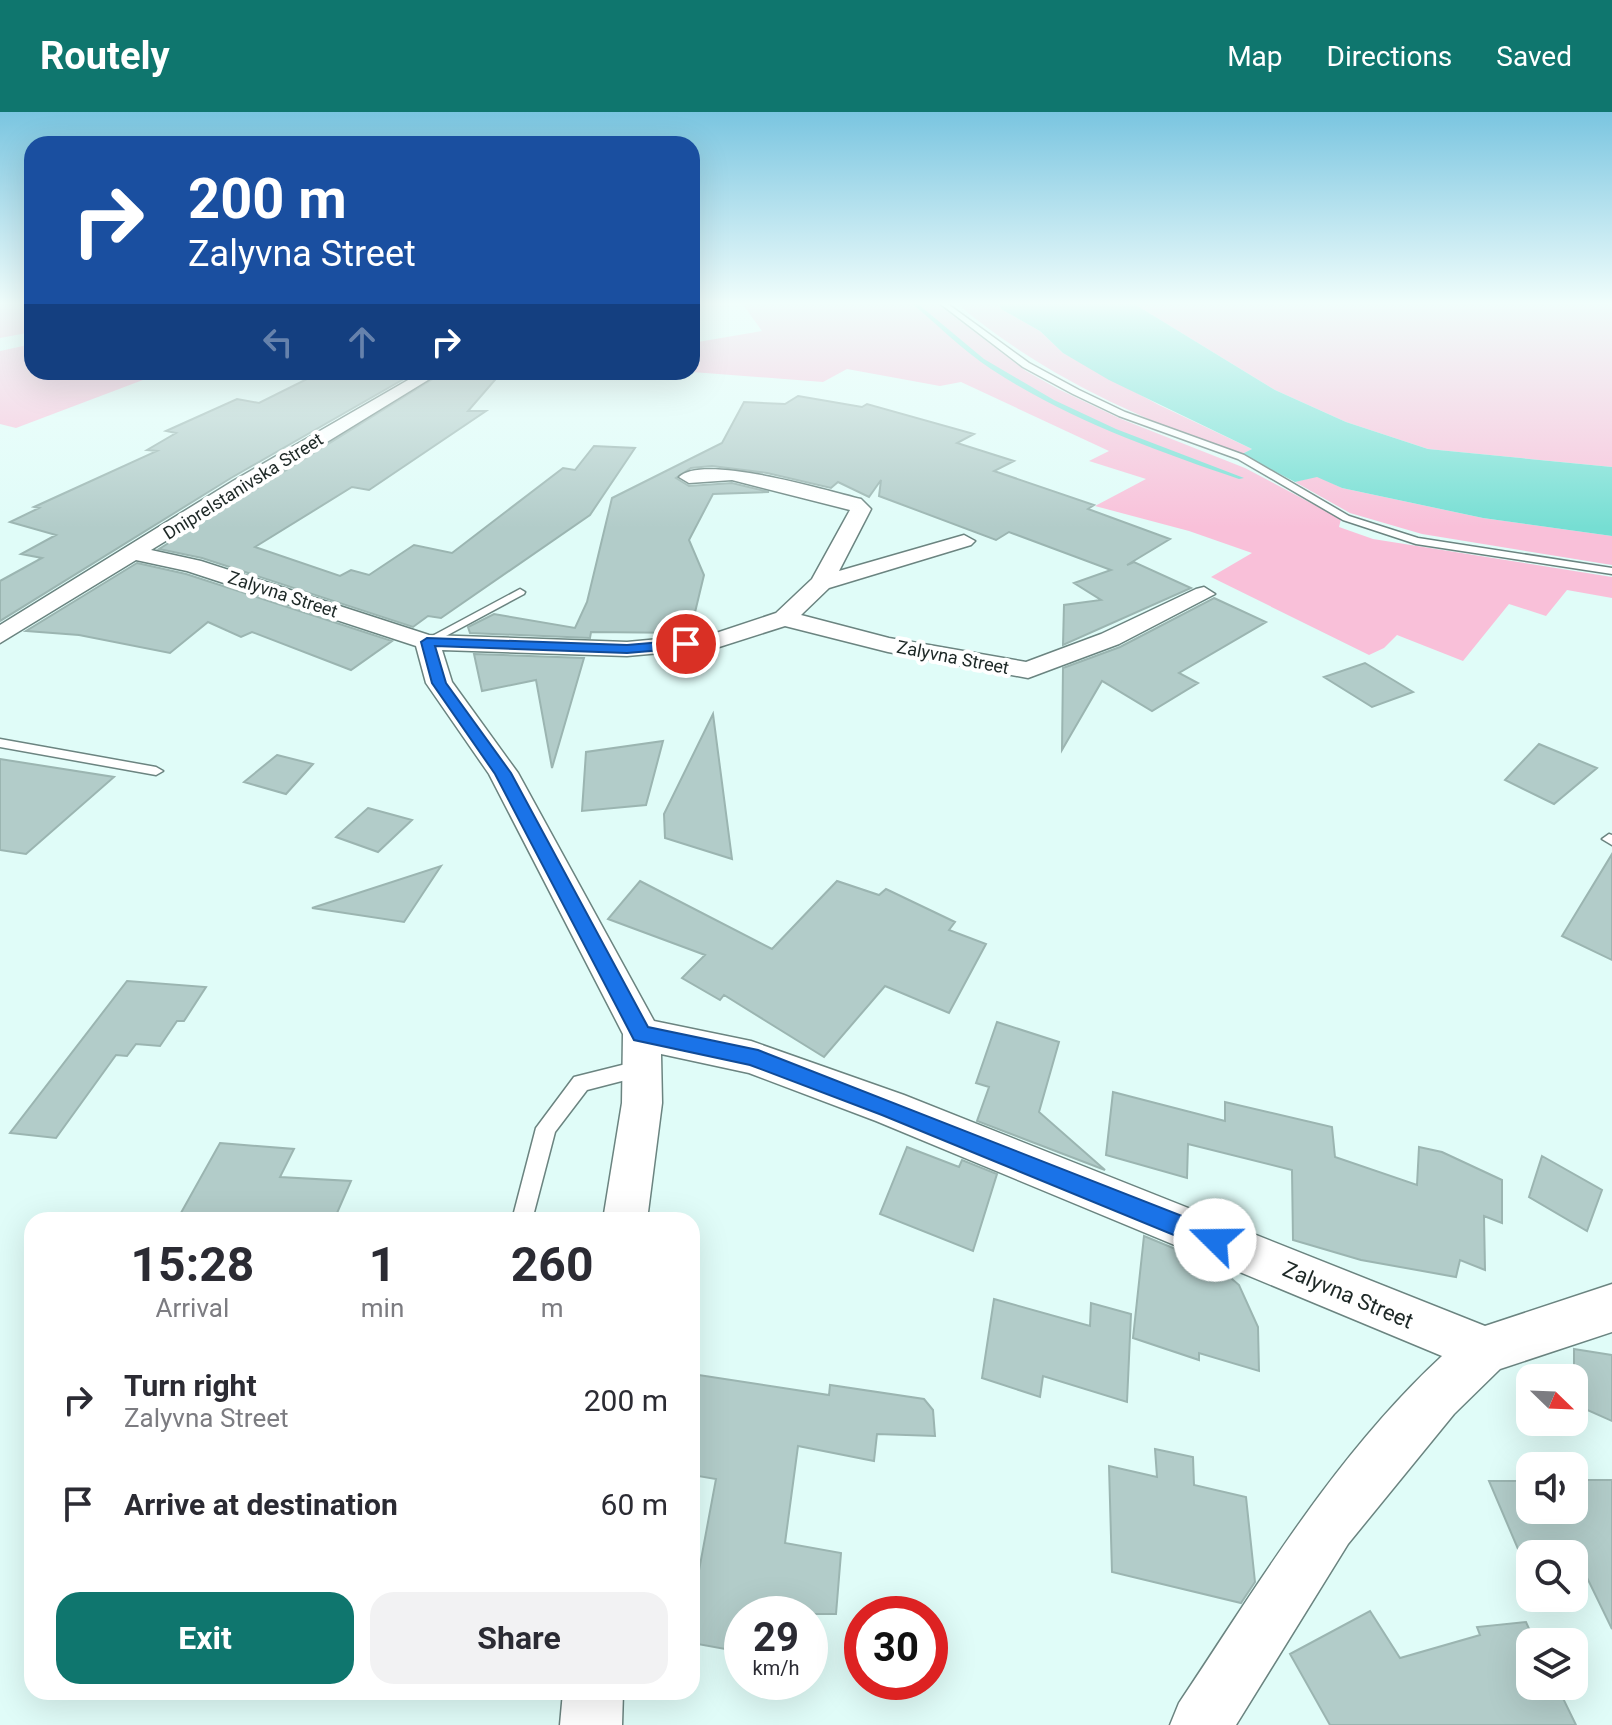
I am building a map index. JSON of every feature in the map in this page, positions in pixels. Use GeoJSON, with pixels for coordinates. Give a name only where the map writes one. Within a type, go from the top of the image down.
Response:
{"type":"FeatureCollection","features":[{"type":"Feature","properties":{"kind":"street","name":"Dniprelstanivska Street"},"geometry":{"type":"LineString","coordinates":[[0,636],[240,485],[419,380]]}},
{"type":"Feature","properties":{"kind":"street","name":"Zalyvna Street"},"geometry":{"type":"LineString","coordinates":[[136,553],[193,566],[427,642],[627,649],[716,641],[784,618],[821,583],[861,509],[854,503],[732,474],[689,477]]}},
{"type":"Feature","properties":{"kind":"street","name":"Zalyvna Street"},"geometry":{"type":"LineString","coordinates":[[821,583],[964,541]]}},
{"type":"Feature","properties":{"kind":"street","name":"Zalyvna Street"},"geometry":{"type":"LineString","coordinates":[[784,618],[888,645],[1028,670],[1110,639],[1204,594]]}},
{"type":"Feature","properties":{"kind":"street"},"geometry":{"type":"LineString","coordinates":[[427,642],[439,683],[503,773],[643,1051],[626,1212]]}},
{"type":"Feature","properties":{"kind":"street","name":"Zalyvna Street"},"geometry":{"type":"LineString","coordinates":[[643,1051],[751,1057],[1485,1350]]}},
{"type":"Feature","properties":{"kind":"street"},"geometry":{"type":"LineString","coordinates":[[1201,1725],[1329,1525],[1436,1396],[1485,1350],[1612,1308]]}},
{"type":"Feature","properties":{"kind":"street"},"geometry":{"type":"LineString","coordinates":[[591,1725],[593,1700]]}},
{"type":"Feature","properties":{"kind":"lane"},"geometry":{"type":"LineString","coordinates":[[1049,377],[1122,414],[1241,457],[1346,518],[1416,541],[1612,571]]}},
{"type":"Feature","properties":{"kind":"lane"},"geometry":{"type":"LineString","coordinates":[[427,642],[520,592]]}},
{"type":"Feature","properties":{"kind":"lane"},"geometry":{"type":"LineString","coordinates":[[0,743],[156,771]]}},
{"type":"Feature","properties":{"kind":"lane"},"geometry":{"type":"LineString","coordinates":[[524,1212],[546,1128],[581,1083],[643,1051]]}},
{"type":"Feature","properties":{"kind":"shaded area"},"geometry":{"type":"Polygon","coordinates":[[[0,377],[143,380],[16,428],[0,424],[0,377]]]}},
{"type":"Feature","properties":{"kind":"shaded area"},"geometry":{"type":"Polygon","coordinates":[[[761,377],[832,377],[823,382],[761,377]]]}},
{"type":"Feature","properties":{"kind":"shaded area"},"geometry":{"type":"Polygon","coordinates":[[[892,377],[1037,377],[1121,419],[1245,468],[1341,519],[1339,527],[1373,539],[1612,577],[1612,598],[1567,590],[1546,616],[1509,604],[1463,661],[1397,635],[1384,648],[1369,655],[1211,577],[1252,553],[1189,531],[1095,506],[1146,479],[1089,461],[1109,451],[961,382],[940,386],[892,377]]]}},
{"type":"Feature","properties":{"kind":"shaded area"},"geometry":{"type":"Polygon","coordinates":[[[1063,377],[1108,377],[1252,449],[1242,454],[1165,426],[1063,377]]]}},
{"type":"Feature","properties":{"kind":"shaded area"},"geometry":{"type":"Polygon","coordinates":[[[1254,377],[1612,377],[1612,467],[1428,449],[1346,422],[1254,377]]]}},
{"type":"Feature","properties":{"kind":"shaded area"},"geometry":{"type":"Polygon","coordinates":[[[1317,476],[1342,488],[1483,518],[1612,536],[1612,565],[1422,534],[1350,513],[1295,482],[1317,476]]]}},
{"type":"Feature","properties":{"kind":"water"},"geometry":{"type":"Polygon","coordinates":[[[1104,377],[1254,377],[1346,422],[1428,449],[1612,467],[1612,536],[1483,518],[1342,488],[1317,477],[1295,482],[1242,454],[1252,449],[1104,377]]]}},
{"type":"Feature","properties":{"kind":"building"},"geometry":{"type":"Polygon","coordinates":[[[305,380],[402,380],[231,478],[0,621],[0,581],[42,558],[21,554],[56,535],[10,522],[39,508],[34,507],[157,451],[147,450],[176,433],[166,431],[237,399],[259,403],[305,380]]]}},
{"type":"Feature","properties":{"kind":"building"},"geometry":{"type":"Polygon","coordinates":[[[431,380],[495,380],[468,411],[486,411],[369,490],[352,487],[255,547],[340,576],[351,570],[369,575],[414,545],[452,553],[563,468],[575,470],[594,446],[635,448],[590,515],[441,618],[428,616],[413,627],[202,558],[159,549],[431,380]]]}},
{"type":"Feature","properties":{"kind":"building"},"geometry":{"type":"Polygon","coordinates":[[[798,396],[862,407],[867,404],[974,434],[957,443],[1014,461],[994,471],[1094,505],[1088,509],[1170,539],[1127,565],[1134,562],[1191,588],[1063,645],[1064,605],[1101,600],[1074,583],[1111,570],[1009,532],[996,540],[879,496],[881,480],[869,497],[838,482],[831,488],[767,473],[712,466],[691,468],[676,478],[689,486],[732,483],[769,492],[713,494],[689,540],[704,575],[690,633],[591,632],[590,638],[470,633],[468,627],[494,614],[575,628],[587,602],[612,498],[722,443],[744,402],[785,404],[798,396]]]}},
{"type":"Feature","properties":{"kind":"building"},"geometry":{"type":"Polygon","coordinates":[[[137,563],[186,574],[392,641],[351,670],[252,632],[241,637],[208,622],[170,653],[79,635],[26,631],[137,563]]]}},
{"type":"Feature","properties":{"kind":"building"},"geometry":{"type":"Polygon","coordinates":[[[1214,598],[1266,622],[1179,673],[1198,683],[1152,711],[1102,681],[1062,750],[1063,668],[1120,647],[1214,598]]]}},
{"type":"Feature","properties":{"kind":"building"},"geometry":{"type":"Polygon","coordinates":[[[474,654],[584,658],[552,768],[536,680],[482,691],[474,654]]]}},
{"type":"Feature","properties":{"kind":"building"},"geometry":{"type":"Polygon","coordinates":[[[1365,663],[1413,692],[1372,707],[1324,677],[1365,663]]]}},
{"type":"Feature","properties":{"kind":"building"},"geometry":{"type":"Polygon","coordinates":[[[713,714],[732,859],[665,838],[664,814],[713,714]]]}},
{"type":"Feature","properties":{"kind":"building"},"geometry":{"type":"Polygon","coordinates":[[[663,741],[646,805],[582,811],[586,752],[663,741]]]}},
{"type":"Feature","properties":{"kind":"building"},"geometry":{"type":"Polygon","coordinates":[[[1539,744],[1597,768],[1554,804],[1505,780],[1539,744]]]}},
{"type":"Feature","properties":{"kind":"building"},"geometry":{"type":"Polygon","coordinates":[[[277,755],[313,764],[286,794],[244,782],[277,755]]]}},
{"type":"Feature","properties":{"kind":"building"},"geometry":{"type":"Polygon","coordinates":[[[0,759],[114,777],[26,854],[0,850],[0,759]]]}},
{"type":"Feature","properties":{"kind":"building"},"geometry":{"type":"Polygon","coordinates":[[[368,808],[412,820],[378,852],[336,837],[368,808]]]}},
{"type":"Feature","properties":{"kind":"building"},"geometry":{"type":"Polygon","coordinates":[[[1612,854],[1612,960],[1562,936],[1612,854]]]}},
{"type":"Feature","properties":{"kind":"building"},"geometry":{"type":"Polygon","coordinates":[[[441,866],[404,922],[312,908],[441,866]]]}},
{"type":"Feature","properties":{"kind":"building"},"geometry":{"type":"Polygon","coordinates":[[[640,881],[772,949],[837,881],[879,895],[886,889],[955,922],[949,930],[986,944],[949,1013],[885,986],[824,1057],[724,995],[720,1000],[682,978],[705,955],[608,919],[640,881]]]}},
{"type":"Feature","properties":{"kind":"building"},"geometry":{"type":"Polygon","coordinates":[[[127,981],[206,987],[184,1021],[177,1021],[160,1046],[136,1044],[127,1056],[116,1055],[56,1138],[10,1133],[127,981]]]}},
{"type":"Feature","properties":{"kind":"building"},"geometry":{"type":"Polygon","coordinates":[[[997,1022],[1059,1042],[1039,1112],[1105,1170],[977,1121],[989,1087],[976,1083],[997,1022]]]}},
{"type":"Feature","properties":{"kind":"building"},"geometry":{"type":"Polygon","coordinates":[[[1113,1092],[1225,1121],[1225,1102],[1332,1127],[1335,1157],[1417,1185],[1419,1147],[1442,1152],[1502,1180],[1502,1223],[1484,1216],[1485,1270],[1460,1260],[1456,1277],[1361,1260],[1293,1240],[1292,1170],[1188,1144],[1187,1178],[1106,1155],[1113,1092]]]}},
{"type":"Feature","properties":{"kind":"building"},"geometry":{"type":"Polygon","coordinates":[[[220,1143],[294,1149],[280,1177],[351,1181],[337,1212],[181,1212],[220,1143]]]}},
{"type":"Feature","properties":{"kind":"building"},"geometry":{"type":"Polygon","coordinates":[[[907,1147],[959,1167],[962,1160],[997,1174],[973,1251],[880,1214],[907,1147]]]}},
{"type":"Feature","properties":{"kind":"building"},"geometry":{"type":"Polygon","coordinates":[[[1542,1156],[1602,1190],[1587,1231],[1529,1197],[1542,1156]]]}},
{"type":"Feature","properties":{"kind":"building"},"geometry":{"type":"Polygon","coordinates":[[[1144,1236],[1217,1266],[1239,1285],[1258,1327],[1259,1371],[1199,1353],[1199,1360],[1133,1338],[1144,1236]]]}},
{"type":"Feature","properties":{"kind":"building"},"geometry":{"type":"Polygon","coordinates":[[[994,1299],[1090,1326],[1091,1303],[1131,1314],[1127,1402],[1043,1376],[1040,1397],[982,1378],[994,1299]]]}},
{"type":"Feature","properties":{"kind":"building"},"geometry":{"type":"Polygon","coordinates":[[[1574,1349],[1612,1355],[1612,1421],[1588,1410],[1588,1364],[1574,1364],[1574,1349]]]}},
{"type":"Feature","properties":{"kind":"building"},"geometry":{"type":"Polygon","coordinates":[[[700,1375],[829,1395],[830,1385],[924,1399],[933,1410],[935,1436],[877,1434],[874,1461],[798,1446],[785,1543],[841,1553],[836,1614],[828,1614],[828,1596],[724,1596],[724,1649],[700,1644],[700,1565],[716,1479],[700,1476],[700,1375]]]}},
{"type":"Feature","properties":{"kind":"building"},"geometry":{"type":"Polygon","coordinates":[[[1155,1449],[1193,1457],[1194,1485],[1246,1497],[1255,1582],[1241,1603],[1112,1572],[1109,1466],[1157,1477],[1155,1449]]]}},
{"type":"Feature","properties":{"kind":"building"},"geometry":{"type":"Polygon","coordinates":[[[1588,1480],[1612,1480],[1612,1629],[1588,1580],[1588,1540],[1516,1540],[1516,1544],[1489,1481],[1516,1481],[1516,1524],[1588,1524],[1588,1480]]]}},
{"type":"Feature","properties":{"kind":"building"},"geometry":{"type":"Polygon","coordinates":[[[1370,1611],[1400,1658],[1480,1635],[1477,1627],[1526,1622],[1529,1628],[1516,1628],[1516,1700],[1564,1700],[1576,1725],[1330,1725],[1290,1654],[1370,1611]]]}},
{"type":"Feature","properties":{"kind":"waterway"},"geometry":{"type":"LineString","coordinates":[[1009,377],[1082,416],[1241,478]]}},
{"type":"Feature","properties":{"kind":"route"},"geometry":{"type":"LineString","coordinates":[[686,644],[627,649],[427,642],[439,683],[503,773],[642,1034],[751,1057],[890,1108],[1215,1240]]}}]}
